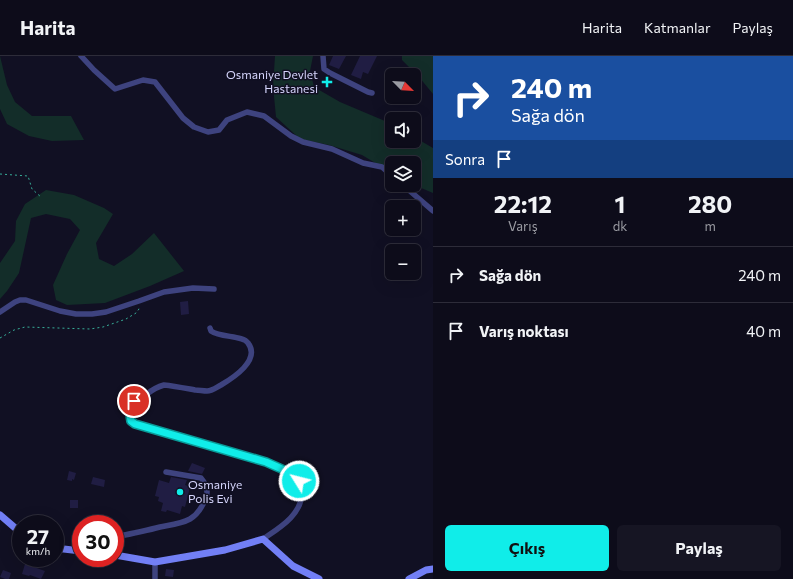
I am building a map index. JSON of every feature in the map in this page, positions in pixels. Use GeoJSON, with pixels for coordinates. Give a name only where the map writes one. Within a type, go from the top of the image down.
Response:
{"type":"FeatureCollection","features":[{"type":"Feature","properties":{"kind":"street"},"geometry":{"type":"LineString","coordinates":[[81,56],[115,89],[143,80],[154,82],[183,118],[194,127],[208,132],[219,130],[227,120],[247,112],[264,116],[291,136],[303,142],[332,149],[363,163],[382,167],[385,170]]}},
{"type":"Feature","properties":{"kind":"street"},"geometry":{"type":"LineString","coordinates":[[323,56],[324,69],[372,93]]}},
{"type":"Feature","properties":{"kind":"street"},"geometry":{"type":"LineString","coordinates":[[411,192],[433,211]]}},
{"type":"Feature","properties":{"kind":"street"},"geometry":{"type":"LineString","coordinates":[[0,312],[9,305],[20,300],[26,300],[60,311],[82,314],[106,312],[164,292],[193,288],[214,289]]}},
{"type":"Feature","properties":{"kind":"street"},"geometry":{"type":"LineString","coordinates":[[124,557],[155,562],[225,550],[263,539],[288,521],[301,502],[302,488],[299,481],[284,470],[266,462],[135,424],[131,421],[131,407],[134,401],[159,387],[164,385],[208,392],[233,378],[243,369],[248,363],[251,355],[251,348],[248,343],[244,339],[215,334],[211,332],[210,328]]}},
{"type":"Feature","properties":{"kind":"street"},"geometry":{"type":"LineString","coordinates":[[124,535],[177,524],[191,518],[201,508],[208,492],[201,478],[166,472]]}},
{"type":"Feature","properties":{"kind":"street"},"geometry":{"type":"LineString","coordinates":[[0,515],[12,525]]}},
{"type":"Feature","properties":{"kind":"street"},"geometry":{"type":"LineString","coordinates":[[263,539],[293,566],[319,579]]}},
{"type":"Feature","properties":{"kind":"street"},"geometry":{"type":"LineString","coordinates":[[155,562],[155,579]]}},
{"type":"Feature","properties":{"kind":"street"},"geometry":{"type":"LineString","coordinates":[[409,579],[426,570],[433,569]]}},
{"type":"Feature","properties":{"kind":"path"},"geometry":{"type":"LineString","coordinates":[[0,174],[28,176],[32,189],[41,197]]}},
{"type":"Feature","properties":{"kind":"path"},"geometry":{"type":"LineString","coordinates":[[0,338],[14,330],[24,327],[90,329],[103,327],[126,319],[136,313],[139,309],[140,301]]}},
{"type":"Feature","properties":{"kind":"green space"},"geometry":{"type":"Polygon","coordinates":[[[0,56],[7,85],[15,102],[32,116],[71,116],[84,140],[52,141],[29,136],[7,124],[0,109],[0,56]]]}},
{"type":"Feature","properties":{"kind":"green space"},"geometry":{"type":"Polygon","coordinates":[[[275,56],[313,56],[310,71],[314,87],[340,102],[385,121],[385,148],[421,148],[421,141],[433,148],[433,193],[421,188],[421,156],[385,156],[385,169],[362,155],[329,145],[300,139],[276,117],[273,86],[275,56]]]}},
{"type":"Feature","properties":{"kind":"green space"},"geometry":{"type":"Polygon","coordinates":[[[402,56],[433,56],[433,94],[421,79],[421,68],[410,68],[402,60],[402,56]]]}},
{"type":"Feature","properties":{"kind":"green space"},"geometry":{"type":"Polygon","coordinates":[[[46,190],[74,195],[104,208],[113,214],[96,243],[99,259],[114,266],[132,254],[154,233],[184,271],[105,303],[67,305],[56,300],[53,285],[80,230],[70,219],[46,214],[31,218],[19,273],[0,299],[0,263],[15,241],[16,221],[25,204],[46,190]]]}},
{"type":"Feature","properties":{"kind":"building","name":"Osmaniye Devlet Hastanesi"},"geometry":{"type":"Polygon","coordinates":[[[333,56],[346,56],[339,69],[329,65],[333,56]]]}},
{"type":"Feature","properties":{"kind":"building","name":"Osmaniye Devlet Hastanesi"},"geometry":{"type":"Polygon","coordinates":[[[360,56],[377,56],[368,74],[363,72],[361,79],[351,75],[360,56]]]}},
{"type":"Feature","properties":{"kind":"building"},"geometry":{"type":"Polygon","coordinates":[[[188,301],[189,314],[181,315],[180,302],[188,301]]]}},
{"type":"Feature","properties":{"kind":"building"},"geometry":{"type":"Polygon","coordinates":[[[192,463],[205,468],[202,474],[188,471],[192,463]]]}},
{"type":"Feature","properties":{"kind":"building"},"geometry":{"type":"Polygon","coordinates":[[[69,471],[76,473],[74,480],[72,479],[72,481],[67,480],[69,471]]]}},
{"type":"Feature","properties":{"kind":"building"},"geometry":{"type":"Polygon","coordinates":[[[93,477],[105,480],[104,487],[91,484],[93,477]]]}},
{"type":"Feature","properties":{"kind":"building"},"geometry":{"type":"Polygon","coordinates":[[[171,477],[187,480],[185,485],[190,487],[185,507],[182,506],[180,514],[167,510],[166,512],[161,511],[163,503],[158,501],[159,497],[155,496],[159,480],[169,483],[171,477]]]}},
{"type":"Feature","properties":{"kind":"building"},"geometry":{"type":"Polygon","coordinates":[[[70,500],[78,500],[78,508],[70,508],[70,500]]]}},
{"type":"Feature","properties":{"kind":"building"},"geometry":{"type":"Polygon","coordinates":[[[24,567],[34,567],[45,571],[41,579],[22,574],[24,567]]]}},
{"type":"Feature","properties":{"kind":"building"},"geometry":{"type":"Polygon","coordinates":[[[166,569],[174,570],[173,577],[165,576],[166,569]]]}},
{"type":"Feature","properties":{"kind":"building"},"geometry":{"type":"Polygon","coordinates":[[[3,570],[11,573],[9,579],[0,577],[3,570]]]}},
{"type":"Feature","properties":{"kind":"place","name":"Osmaniye Devlet Hastanesi"},"geometry":{"type":"Point","coordinates":[327,82]}},
{"type":"Feature","properties":{"kind":"place","name":"Osmaniye Polis Evi"},"geometry":{"type":"Point","coordinates":[180,492]}},
{"type":"Feature","properties":{"kind":"route"},"geometry":{"type":"LineString","coordinates":[[134,401],[130,414],[131,421],[135,424],[266,462],[284,470],[299,481]]}}]}
